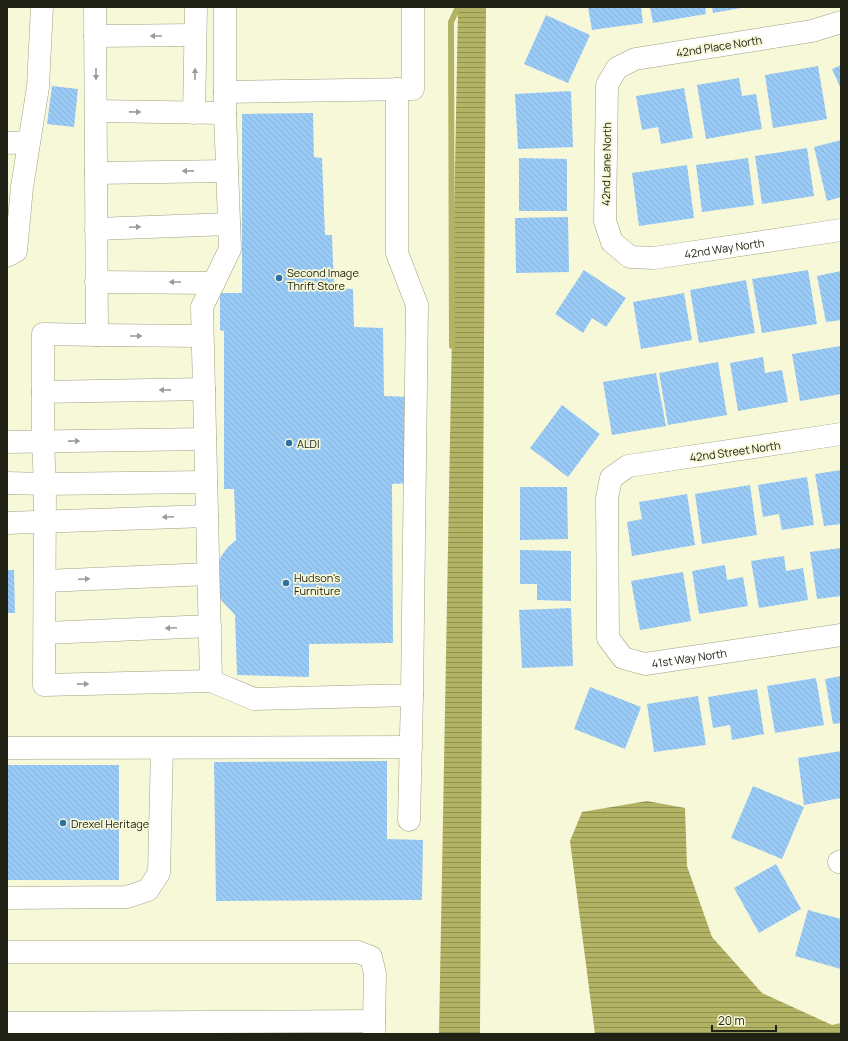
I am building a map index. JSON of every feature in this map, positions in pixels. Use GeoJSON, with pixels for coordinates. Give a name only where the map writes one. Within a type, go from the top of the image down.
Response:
{"type":"FeatureCollection","features":[{"type":"Feature","properties":{"kind":"street"},"geometry":{"type":"LineString","coordinates":[[7,256],[16,251],[22,186],[38,87],[42,7]]}},
{"type":"Feature","properties":{"kind":"street"},"geometry":{"type":"LineString","coordinates":[[95,7],[97,335]]}},
{"type":"Feature","properties":{"kind":"street"},"geometry":{"type":"LineString","coordinates":[[194,113],[196,7]]}},
{"type":"Feature","properties":{"kind":"street"},"geometry":{"type":"LineString","coordinates":[[211,681],[202,307],[230,249],[225,113],[225,7]]}},
{"type":"Feature","properties":{"kind":"street"},"geometry":{"type":"LineString","coordinates":[[225,92],[413,89],[413,7]]}},
{"type":"Feature","properties":{"kind":"street","name":"42nd Place North"},"geometry":{"type":"LineString","coordinates":[[607,85],[617,68],[635,59],[812,31],[841,22]]}},
{"type":"Feature","properties":{"kind":"street"},"geometry":{"type":"LineString","coordinates":[[95,36],[195,35]]}},
{"type":"Feature","properties":{"kind":"street","name":"42nd Lane North"},"geometry":{"type":"LineString","coordinates":[[607,85],[605,221],[612,242]]}},
{"type":"Feature","properties":{"kind":"street"},"geometry":{"type":"LineString","coordinates":[[397,89],[397,253],[417,305],[409,820]]}},
{"type":"Feature","properties":{"kind":"street"},"geometry":{"type":"LineString","coordinates":[[96,111],[225,113]]}},
{"type":"Feature","properties":{"kind":"street"},"geometry":{"type":"LineString","coordinates":[[7,143],[29,142]]}},
{"type":"Feature","properties":{"kind":"street"},"geometry":{"type":"LineString","coordinates":[[96,173],[227,171]]}},
{"type":"Feature","properties":{"kind":"street"},"geometry":{"type":"LineString","coordinates":[[96,229],[229,224]]}},
{"type":"Feature","properties":{"kind":"street","name":"42nd Way North"},"geometry":{"type":"LineString","coordinates":[[612,242],[630,257],[654,258],[841,230]]}},
{"type":"Feature","properties":{"kind":"street"},"geometry":{"type":"LineString","coordinates":[[96,282],[214,283]]}},
{"type":"Feature","properties":{"kind":"street"},"geometry":{"type":"LineString","coordinates":[[202,336],[42,334],[45,484],[44,685],[211,681],[254,699],[412,695]]}},
{"type":"Feature","properties":{"kind":"street"},"geometry":{"type":"LineString","coordinates":[[43,392],[204,389]]}},
{"type":"Feature","properties":{"kind":"street","name":"42nd Street North"},"geometry":{"type":"LineString","coordinates":[[628,466],[841,434]]}},
{"type":"Feature","properties":{"kind":"street"},"geometry":{"type":"LineString","coordinates":[[7,442],[205,439]]}},
{"type":"Feature","properties":{"kind":"street","name":"41st Way North"},"geometry":{"type":"LineString","coordinates":[[628,466],[611,478],[607,498],[608,638],[623,658],[645,664],[841,636]]}},
{"type":"Feature","properties":{"kind":"street"},"geometry":{"type":"LineString","coordinates":[[7,483],[206,482]]}},
{"type":"Feature","properties":{"kind":"street"},"geometry":{"type":"LineString","coordinates":[[7,523],[207,516]]}},
{"type":"Feature","properties":{"kind":"street"},"geometry":{"type":"LineString","coordinates":[[45,581],[208,574]]}},
{"type":"Feature","properties":{"kind":"street"},"geometry":{"type":"LineString","coordinates":[[45,633],[210,626]]}},
{"type":"Feature","properties":{"kind":"street"},"geometry":{"type":"LineString","coordinates":[[7,748],[411,747]]}},
{"type":"Feature","properties":{"kind":"street"},"geometry":{"type":"LineString","coordinates":[[7,898],[127,897],[148,890],[159,873],[162,748]]}},
{"type":"Feature","properties":{"kind":"street"},"geometry":{"type":"LineString","coordinates":[[7,952],[358,952],[370,957],[375,974],[374,1028],[7,1023]]}},
{"type":"Feature","properties":{"kind":"shaded area"},"geometry":{"type":"Polygon","coordinates":[[[458,7],[486,7],[480,1034],[439,1034],[458,7]]]}},
{"type":"Feature","properties":{"kind":"shaded area"},"geometry":{"type":"Polygon","coordinates":[[[647,801],[685,808],[687,866],[712,937],[762,993],[832,1025],[841,1023],[841,1034],[595,1034],[570,841],[582,812],[647,801]]]}},
{"type":"Feature","properties":{"kind":"building"},"geometry":{"type":"Polygon","coordinates":[[[588,7],[641,7],[643,23],[592,30],[588,7]]]}},
{"type":"Feature","properties":{"kind":"building"},"geometry":{"type":"Polygon","coordinates":[[[650,7],[705,7],[706,14],[653,23],[650,7]]]}},
{"type":"Feature","properties":{"kind":"building"},"geometry":{"type":"Polygon","coordinates":[[[712,7],[740,7],[741,8],[713,13],[712,7]]]}},
{"type":"Feature","properties":{"kind":"building"},"geometry":{"type":"Polygon","coordinates":[[[546,15],[590,35],[568,83],[524,64],[546,15]]]}},
{"type":"Feature","properties":{"kind":"building"},"geometry":{"type":"Polygon","coordinates":[[[841,65],[841,89],[832,69],[841,65]]]}},
{"type":"Feature","properties":{"kind":"building"},"geometry":{"type":"Polygon","coordinates":[[[818,66],[827,119],[773,128],[765,75],[818,66]]]}},
{"type":"Feature","properties":{"kind":"building"},"geometry":{"type":"Polygon","coordinates":[[[739,78],[742,96],[756,94],[762,129],[706,139],[697,85],[739,78]]]}},
{"type":"Feature","properties":{"kind":"building"},"geometry":{"type":"Polygon","coordinates":[[[52,86],[78,89],[74,127],[47,124],[52,86]]]}},
{"type":"Feature","properties":{"kind":"building"},"geometry":{"type":"Polygon","coordinates":[[[684,88],[693,138],[661,144],[658,127],[642,130],[636,96],[684,88]]]}},
{"type":"Feature","properties":{"kind":"building"},"geometry":{"type":"Polygon","coordinates":[[[571,91],[573,147],[518,149],[515,94],[571,91]]]}},
{"type":"Feature","properties":{"kind":"building"},"geometry":{"type":"Polygon","coordinates":[[[313,113],[314,157],[322,158],[325,235],[332,235],[334,288],[353,289],[354,327],[383,328],[384,396],[410,397],[410,483],[392,484],[393,643],[309,644],[309,677],[237,675],[235,615],[222,601],[216,589],[217,566],[222,555],[236,540],[234,489],[224,489],[224,331],[220,330],[220,293],[242,293],[242,114],[313,113]]]}},
{"type":"Feature","properties":{"kind":"building"},"geometry":{"type":"Polygon","coordinates":[[[841,140],[841,197],[827,201],[814,147],[841,140]]]}},
{"type":"Feature","properties":{"kind":"building"},"geometry":{"type":"Polygon","coordinates":[[[807,148],[814,196],[762,204],[755,156],[807,148]]]}},
{"type":"Feature","properties":{"kind":"building"},"geometry":{"type":"Polygon","coordinates":[[[519,158],[567,159],[567,211],[519,211],[519,158]]]}},
{"type":"Feature","properties":{"kind":"building"},"geometry":{"type":"Polygon","coordinates":[[[748,158],[754,205],[702,212],[696,165],[748,158]]]}},
{"type":"Feature","properties":{"kind":"building"},"geometry":{"type":"Polygon","coordinates":[[[687,165],[694,218],[639,226],[632,173],[687,165]]]}},
{"type":"Feature","properties":{"kind":"building"},"geometry":{"type":"Polygon","coordinates":[[[568,217],[569,272],[516,273],[515,218],[568,217]]]}},
{"type":"Feature","properties":{"kind":"building"},"geometry":{"type":"Polygon","coordinates":[[[584,270],[626,298],[606,327],[592,318],[583,333],[555,314],[584,270]]]}},
{"type":"Feature","properties":{"kind":"building"},"geometry":{"type":"Polygon","coordinates":[[[808,270],[817,324],[762,333],[752,279],[808,270]]]}},
{"type":"Feature","properties":{"kind":"building"},"geometry":{"type":"Polygon","coordinates":[[[841,271],[841,320],[826,322],[817,276],[841,271]]]}},
{"type":"Feature","properties":{"kind":"building"},"geometry":{"type":"Polygon","coordinates":[[[746,280],[755,333],[699,343],[690,290],[746,280]]]}},
{"type":"Feature","properties":{"kind":"building"},"geometry":{"type":"Polygon","coordinates":[[[684,293],[692,340],[641,349],[633,302],[684,293]]]}},
{"type":"Feature","properties":{"kind":"building"},"geometry":{"type":"Polygon","coordinates":[[[841,346],[841,394],[800,401],[792,354],[841,346]]]}},
{"type":"Feature","properties":{"kind":"building"},"geometry":{"type":"Polygon","coordinates":[[[763,357],[765,373],[782,370],[788,402],[738,411],[730,363],[763,357]]]}},
{"type":"Feature","properties":{"kind":"building"},"geometry":{"type":"Polygon","coordinates":[[[718,362],[727,415],[668,425],[659,373],[718,362]]]}},
{"type":"Feature","properties":{"kind":"building"},"geometry":{"type":"Polygon","coordinates":[[[656,373],[666,426],[612,435],[603,382],[656,373]]]}},
{"type":"Feature","properties":{"kind":"building"},"geometry":{"type":"Polygon","coordinates":[[[562,405],[600,434],[568,477],[530,448],[562,405]]]}},
{"type":"Feature","properties":{"kind":"building"},"geometry":{"type":"Polygon","coordinates":[[[841,470],[841,524],[824,526],[815,474],[841,470]]]}},
{"type":"Feature","properties":{"kind":"building"},"geometry":{"type":"Polygon","coordinates":[[[807,477],[814,525],[782,530],[779,514],[763,517],[758,485],[807,477]]]}},
{"type":"Feature","properties":{"kind":"building"},"geometry":{"type":"Polygon","coordinates":[[[750,485],[757,535],[702,544],[695,494],[750,485]]]}},
{"type":"Feature","properties":{"kind":"building"},"geometry":{"type":"Polygon","coordinates":[[[520,487],[567,487],[568,539],[520,540],[520,487]]]}},
{"type":"Feature","properties":{"kind":"building"},"geometry":{"type":"Polygon","coordinates":[[[687,494],[695,545],[632,556],[627,522],[642,519],[639,502],[687,494]]]}},
{"type":"Feature","properties":{"kind":"building"},"geometry":{"type":"Polygon","coordinates":[[[841,548],[841,596],[817,599],[810,552],[841,548]]]}},
{"type":"Feature","properties":{"kind":"building"},"geometry":{"type":"Polygon","coordinates":[[[520,550],[571,551],[571,601],[537,600],[537,584],[520,584],[520,550]]]}},
{"type":"Feature","properties":{"kind":"building"},"geometry":{"type":"Polygon","coordinates":[[[784,556],[786,571],[803,568],[808,600],[759,608],[751,561],[784,556]]]}},
{"type":"Feature","properties":{"kind":"building"},"geometry":{"type":"Polygon","coordinates":[[[725,565],[727,580],[743,577],[748,606],[699,614],[692,571],[725,565]]]}},
{"type":"Feature","properties":{"kind":"building"},"geometry":{"type":"Polygon","coordinates":[[[7,570],[14,570],[15,613],[7,613],[7,570]]]}},
{"type":"Feature","properties":{"kind":"building"},"geometry":{"type":"Polygon","coordinates":[[[683,572],[691,621],[640,630],[631,581],[683,572]]]}},
{"type":"Feature","properties":{"kind":"building"},"geometry":{"type":"Polygon","coordinates":[[[571,608],[573,666],[522,668],[519,610],[571,608]]]}},
{"type":"Feature","properties":{"kind":"building"},"geometry":{"type":"Polygon","coordinates":[[[841,676],[841,723],[833,724],[825,679],[841,676]]]}},
{"type":"Feature","properties":{"kind":"building"},"geometry":{"type":"Polygon","coordinates":[[[816,678],[824,725],[775,733],[767,686],[816,678]]]}},
{"type":"Feature","properties":{"kind":"building"},"geometry":{"type":"Polygon","coordinates":[[[590,687],[641,707],[625,749],[574,729],[590,687]]]}},
{"type":"Feature","properties":{"kind":"building"},"geometry":{"type":"Polygon","coordinates":[[[757,689],[764,734],[732,740],[730,725],[713,728],[708,697],[757,689]]]}},
{"type":"Feature","properties":{"kind":"building"},"geometry":{"type":"Polygon","coordinates":[[[698,696],[706,745],[654,752],[647,704],[698,696]]]}},
{"type":"Feature","properties":{"kind":"building"},"geometry":{"type":"Polygon","coordinates":[[[841,751],[841,798],[804,805],[798,758],[841,751]]]}},
{"type":"Feature","properties":{"kind":"building"},"geometry":{"type":"Polygon","coordinates":[[[387,761],[387,839],[423,840],[422,900],[216,901],[214,762],[387,761]]]}},
{"type":"Feature","properties":{"kind":"building","name":"Drexel Heritage"},"geometry":{"type":"Polygon","coordinates":[[[7,765],[119,765],[119,880],[7,880],[7,765]]]}},
{"type":"Feature","properties":{"kind":"building"},"geometry":{"type":"Polygon","coordinates":[[[753,786],[804,807],[782,859],[731,838],[753,786]]]}},
{"type":"Feature","properties":{"kind":"building"},"geometry":{"type":"Polygon","coordinates":[[[776,864],[801,909],[759,933],[734,888],[776,864]]]}},
{"type":"Feature","properties":{"kind":"building"},"geometry":{"type":"Polygon","coordinates":[[[808,910],[841,919],[841,969],[795,956],[808,910]]]}},
{"type":"Feature","properties":{"kind":"waterway"},"geometry":{"type":"LineString","coordinates":[[452,346],[451,22],[458,7]]}},
{"type":"Feature","properties":{"kind":"place","name":"Second Image Thrift Store"},"geometry":{"type":"Point","coordinates":[279,278]}},
{"type":"Feature","properties":{"kind":"place","name":"ALDI"},"geometry":{"type":"Point","coordinates":[289,443]}},
{"type":"Feature","properties":{"kind":"place","name":"Hudson's Furniture"},"geometry":{"type":"Point","coordinates":[286,583]}},
{"type":"Feature","properties":{"kind":"place","name":"Drexel Heritage"},"geometry":{"type":"Point","coordinates":[63,823]}}]}
